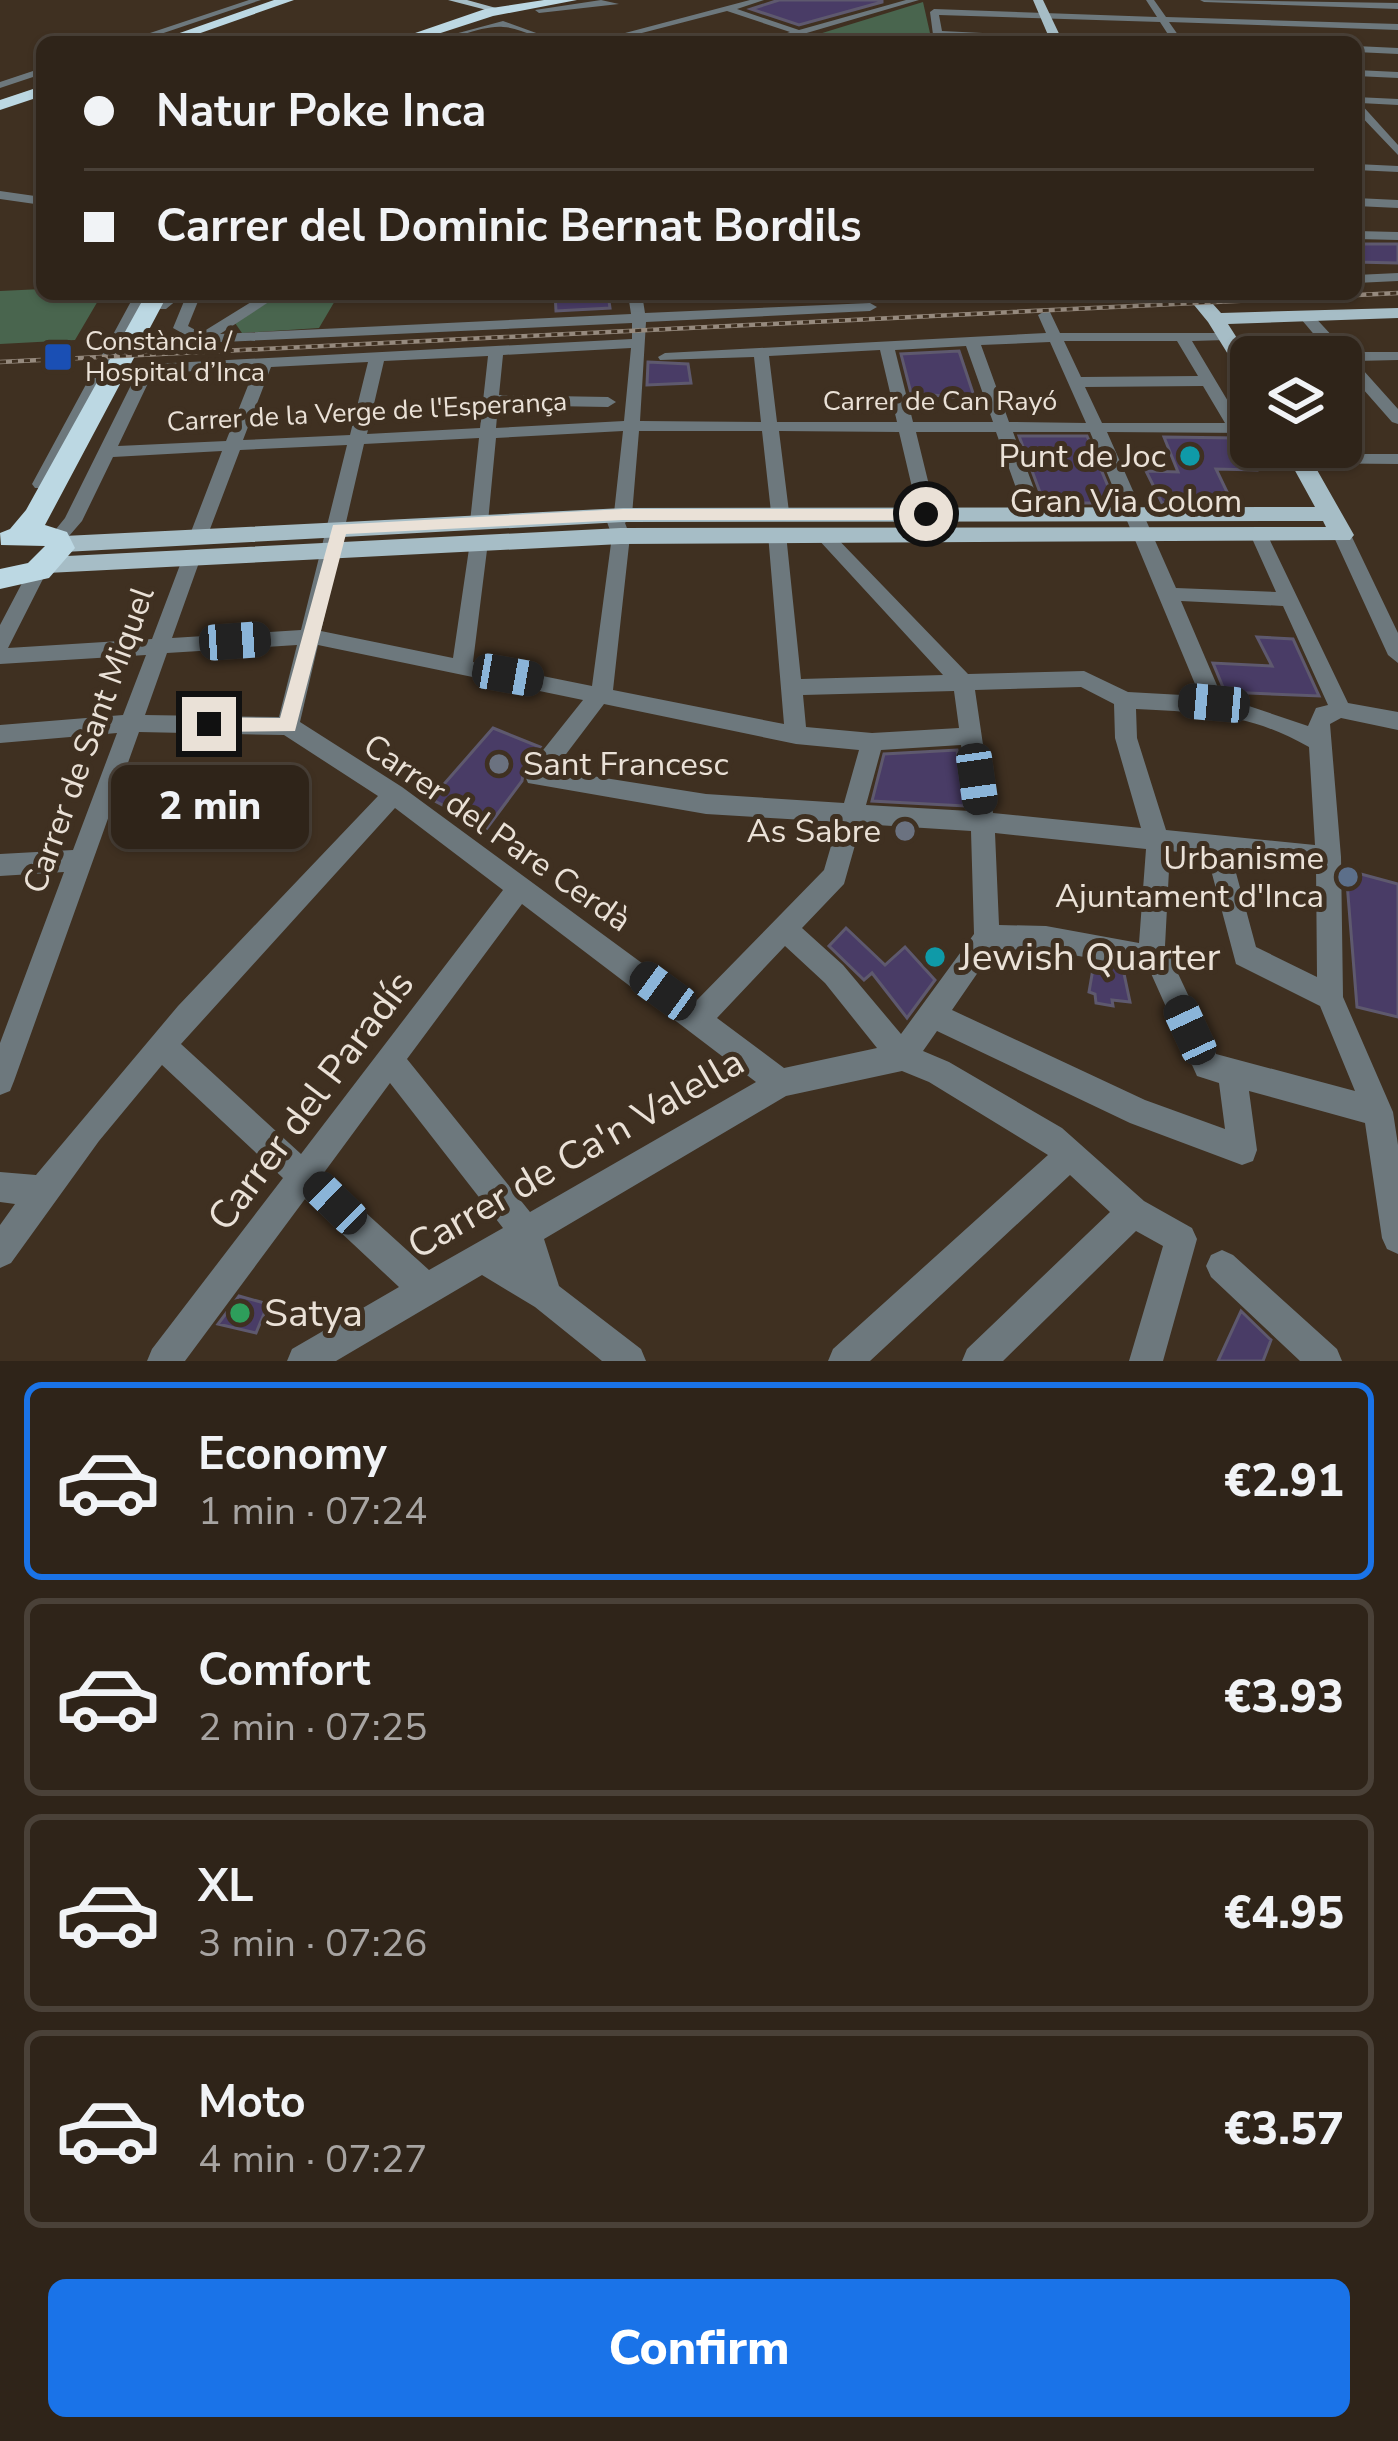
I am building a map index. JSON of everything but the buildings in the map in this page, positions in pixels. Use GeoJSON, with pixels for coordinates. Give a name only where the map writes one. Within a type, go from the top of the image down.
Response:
{"type":"FeatureCollection","features":[{"type":"Feature","properties":{"kind":"highway"},"geometry":{"type":"LineString","coordinates":[[418,36],[570,0]]}},
{"type":"Feature","properties":{"kind":"highway"},"geometry":{"type":"LineString","coordinates":[[426,36],[496,15],[581,0]]}},
{"type":"Feature","properties":{"kind":"highway"},"geometry":{"type":"LineString","coordinates":[[181,36],[294,2]]}},
{"type":"Feature","properties":{"kind":"highway"},"geometry":{"type":"LineString","coordinates":[[202,36],[294,2]]}},
{"type":"Feature","properties":{"kind":"highway"},"geometry":{"type":"LineString","coordinates":[[0,95],[36,87]]}},
{"type":"Feature","properties":{"kind":"highway"},"geometry":{"type":"LineString","coordinates":[[0,105],[36,89]]}},
{"type":"Feature","properties":{"kind":"highway"},"geometry":{"type":"LineString","coordinates":[[33,546],[83,416],[158,300]]}},
{"type":"Feature","properties":{"kind":"highway"},"geometry":{"type":"LineString","coordinates":[[0,600],[33,546],[159,300]]}},
{"type":"Feature","properties":{"kind":"main road"},"geometry":{"type":"LineString","coordinates":[[453,0],[496,15]]}},
{"type":"Feature","properties":{"kind":"main road"},"geometry":{"type":"LineString","coordinates":[[1041,1],[1054,36]]}},
{"type":"Feature","properties":{"kind":"main road"},"geometry":{"type":"LineString","coordinates":[[1199,300],[1230,339]]}},
{"type":"Feature","properties":{"kind":"main road"},"geometry":{"type":"LineString","coordinates":[[1221,327],[1306,316],[1398,314]]}},
{"type":"Feature","properties":{"kind":"main road"},"geometry":{"type":"LineString","coordinates":[[1305,468],[1337,525]]}},
{"type":"Feature","properties":{"kind":"main road","name":"Gran Via Colom"},"geometry":{"type":"LineString","coordinates":[[779,523],[823,534],[1034,513],[1259,534],[1337,525]]}},
{"type":"Feature","properties":{"kind":"main road","name":"Gran Via Colom"},"geometry":{"type":"LineString","coordinates":[[33,546],[195,547],[622,525],[1337,525]]}},
{"type":"Feature","properties":{"kind":"street"},"geometry":{"type":"LineString","coordinates":[[146,36],[256,0]]}},
{"type":"Feature","properties":{"kind":"street"},"geometry":{"type":"LineString","coordinates":[[704,0],[805,36]]}},
{"type":"Feature","properties":{"kind":"street"},"geometry":{"type":"LineString","coordinates":[[619,36],[760,0]]}},
{"type":"Feature","properties":{"kind":"street"},"geometry":{"type":"LineString","coordinates":[[787,36],[914,0]]}},
{"type":"Feature","properties":{"kind":"street"},"geometry":{"type":"LineString","coordinates":[[1150,0],[1174,36]]}},
{"type":"Feature","properties":{"kind":"street"},"geometry":{"type":"LineString","coordinates":[[1204,0],[1398,6]]}},
{"type":"Feature","properties":{"kind":"street"},"geometry":{"type":"LineString","coordinates":[[1263,2],[1294,36]]}},
{"type":"Feature","properties":{"kind":"street"},"geometry":{"type":"LineString","coordinates":[[539,10],[609,3]]}},
{"type":"Feature","properties":{"kind":"street"},"geometry":{"type":"LineString","coordinates":[[1381,5],[1398,24]]}},
{"type":"Feature","properties":{"kind":"street"},"geometry":{"type":"LineString","coordinates":[[938,36],[934,12],[1398,24]]}},
{"type":"Feature","properties":{"kind":"street"},"geometry":{"type":"LineString","coordinates":[[445,36],[496,15],[543,36]]}},
{"type":"Feature","properties":{"kind":"street"},"geometry":{"type":"LineString","coordinates":[[1362,49],[1398,50]]}},
{"type":"Feature","properties":{"kind":"street"},"geometry":{"type":"LineString","coordinates":[[0,86],[36,73]]}},
{"type":"Feature","properties":{"kind":"street"},"geometry":{"type":"LineString","coordinates":[[1362,73],[1398,75]]}},
{"type":"Feature","properties":{"kind":"street"},"geometry":{"type":"LineString","coordinates":[[1362,103],[1398,102]]}},
{"type":"Feature","properties":{"kind":"street"},"geometry":{"type":"LineString","coordinates":[[1362,110],[1398,152]]}},
{"type":"Feature","properties":{"kind":"street"},"geometry":{"type":"LineString","coordinates":[[1362,130],[1398,132]]}},
{"type":"Feature","properties":{"kind":"street"},"geometry":{"type":"LineString","coordinates":[[1362,167],[1398,169]]}},
{"type":"Feature","properties":{"kind":"street"},"geometry":{"type":"LineString","coordinates":[[0,195],[36,200]]}},
{"type":"Feature","properties":{"kind":"street"},"geometry":{"type":"LineString","coordinates":[[1362,202],[1398,204]]}},
{"type":"Feature","properties":{"kind":"street"},"geometry":{"type":"LineString","coordinates":[[1362,235],[1398,236]]}},
{"type":"Feature","properties":{"kind":"street"},"geometry":{"type":"LineString","coordinates":[[1362,279],[1398,277]]}},
{"type":"Feature","properties":{"kind":"street"},"geometry":{"type":"LineString","coordinates":[[192,300],[180,328],[200,339],[639,330]]}},
{"type":"Feature","properties":{"kind":"street"},"geometry":{"type":"LineString","coordinates":[[200,339],[264,300]]}},
{"type":"Feature","properties":{"kind":"street"},"geometry":{"type":"LineString","coordinates":[[635,300],[639,330],[602,692],[536,776],[706,804],[983,822],[1328,857]]}},
{"type":"Feature","properties":{"kind":"street"},"geometry":{"type":"LineString","coordinates":[[33,546],[73,521],[143,377],[153,369],[496,349],[869,308]]}},
{"type":"Feature","properties":{"kind":"street"},"geometry":{"type":"LineString","coordinates":[[1045,315],[1140,524],[1214,703]]}},
{"type":"Feature","properties":{"kind":"street"},"geometry":{"type":"LineString","coordinates":[[1306,316],[1324,336]]}},
{"type":"Feature","properties":{"kind":"street"},"geometry":{"type":"LineString","coordinates":[[664,357],[1183,336],[1221,327]]}},
{"type":"Feature","properties":{"kind":"street"},"geometry":{"type":"LineString","coordinates":[[1183,336],[1230,410]]}},
{"type":"Feature","properties":{"kind":"street"},"geometry":{"type":"LineString","coordinates":[[972,342],[1034,513]]}},
{"type":"Feature","properties":{"kind":"street"},"geometry":{"type":"LineString","coordinates":[[887,346],[929,524]]}},
{"type":"Feature","properties":{"kind":"street"},"geometry":{"type":"LineString","coordinates":[[461,667],[496,349]]}},
{"type":"Feature","properties":{"kind":"street"},"geometry":{"type":"LineString","coordinates":[[761,352],[796,735]]}},
{"type":"Feature","properties":{"kind":"street"},"geometry":{"type":"LineString","coordinates":[[1362,357],[1398,356]]}},
{"type":"Feature","properties":{"kind":"street"},"geometry":{"type":"LineString","coordinates":[[0,734],[131,723],[288,726],[376,357]]}},
{"type":"Feature","properties":{"kind":"street","name":"Carrer de Sant Miquel"},"geometry":{"type":"LineString","coordinates":[[2,1071],[265,362]]}},
{"type":"Feature","properties":{"kind":"street"},"geometry":{"type":"LineString","coordinates":[[1362,379],[1398,419]]}},
{"type":"Feature","properties":{"kind":"street"},"geometry":{"type":"LineString","coordinates":[[1075,382],[1209,381]]}},
{"type":"Feature","properties":{"kind":"street"},"geometry":{"type":"LineString","coordinates":[[490,400],[608,402]]}},
{"type":"Feature","properties":{"kind":"street"},"geometry":{"type":"LineString","coordinates":[[0,644],[33,546],[30,504],[83,416]]}},
{"type":"Feature","properties":{"kind":"street","name":"Carrer de Can Rayó"},"geometry":{"type":"LineString","coordinates":[[629,426],[1230,428]]}},
{"type":"Feature","properties":{"kind":"street","name":"Carrer de la Verge de l'Esperança"},"geometry":{"type":"LineString","coordinates":[[107,452],[629,426]]}},
{"type":"Feature","properties":{"kind":"street"},"geometry":{"type":"LineString","coordinates":[[1362,457],[1398,459]]}},
{"type":"Feature","properties":{"kind":"street"},"geometry":{"type":"LineString","coordinates":[[1337,525],[1398,655]]}},
{"type":"Feature","properties":{"kind":"street"},"geometry":{"type":"LineString","coordinates":[[823,534],[964,684],[983,822],[988,938],[902,1057]]}},
{"type":"Feature","properties":{"kind":"street"},"geometry":{"type":"LineString","coordinates":[[1259,534],[1342,710]]}},
{"type":"Feature","properties":{"kind":"street"},"geometry":{"type":"LineString","coordinates":[[1168,594],[1290,599]]}},
{"type":"Feature","properties":{"kind":"street"},"geometry":{"type":"LineString","coordinates":[[0,656],[312,637],[602,692],[796,735],[872,742],[970,736]]}},
{"type":"Feature","properties":{"kind":"street"},"geometry":{"type":"LineString","coordinates":[[793,687],[1084,679],[1125,700],[1214,703],[1290,726],[1319,742]]}},
{"type":"Feature","properties":{"kind":"street"},"geometry":{"type":"LineString","coordinates":[[1125,700],[1126,738],[1158,843],[1152,946],[1207,1066],[1378,1112]]}},
{"type":"Feature","properties":{"kind":"street"},"geometry":{"type":"LineString","coordinates":[[1398,721],[1342,710],[1321,717],[1319,742],[1328,857],[1330,997],[1378,1112],[1398,1238]]}},
{"type":"Feature","properties":{"kind":"street","name":"Carrer del Pare Cerdà"},"geometry":{"type":"LineString","coordinates":[[288,726],[394,794],[699,1017],[781,1083]]}},
{"type":"Feature","properties":{"kind":"street"},"geometry":{"type":"LineString","coordinates":[[699,1017],[835,876],[872,742]]}},
{"type":"Feature","properties":{"kind":"street"},"geometry":{"type":"LineString","coordinates":[[0,1252],[40,1191],[163,1047],[394,794]]}},
{"type":"Feature","properties":{"kind":"street"},"geometry":{"type":"LineString","coordinates":[[1216,848],[1245,955],[1330,997]]}},
{"type":"Feature","properties":{"kind":"street"},"geometry":{"type":"LineString","coordinates":[[0,865],[81,860]]}},
{"type":"Feature","properties":{"kind":"street","name":"Carrer del Paradís"},"geometry":{"type":"LineString","coordinates":[[164,1361],[520,887]]}},
{"type":"Feature","properties":{"kind":"street"},"geometry":{"type":"LineString","coordinates":[[786,931],[834,974],[902,1057],[939,1072],[1052,1138],[1133,1212],[1180,1239],[1146,1361]]}},
{"type":"Feature","properties":{"kind":"street"},"geometry":{"type":"LineString","coordinates":[[988,938],[1046,938],[1156,958]]}},
{"type":"Feature","properties":{"kind":"street"},"geometry":{"type":"LineString","coordinates":[[935,1016],[1140,1113],[1242,1150],[1232,1071]]}},
{"type":"Feature","properties":{"kind":"street"},"geometry":{"type":"LineString","coordinates":[[163,1047],[426,1290]]}},
{"type":"Feature","properties":{"kind":"street","name":"Carrer de Ca'n Valella"},"geometry":{"type":"LineString","coordinates":[[304,1361],[781,1083],[902,1057]]}},
{"type":"Feature","properties":{"kind":"street"},"geometry":{"type":"LineString","coordinates":[[390,1060],[526,1232],[546,1296]]}},
{"type":"Feature","properties":{"kind":"street"},"geometry":{"type":"LineString","coordinates":[[844,1361],[1068,1157]]}},
{"type":"Feature","properties":{"kind":"street"},"geometry":{"type":"LineString","coordinates":[[0,1187],[40,1191]]}},
{"type":"Feature","properties":{"kind":"street"},"geometry":{"type":"LineString","coordinates":[[979,1361],[1133,1212]]}},
{"type":"Feature","properties":{"kind":"street"},"geometry":{"type":"LineString","coordinates":[[483,1258],[546,1296],[628,1361]]}},
{"type":"Feature","properties":{"kind":"street"},"geometry":{"type":"LineString","coordinates":[[1222,1266],[1325,1361]]}},
{"type":"Feature","properties":{"kind":"green space"},"geometry":{"type":"Polygon","coordinates":[[[923,2],[931,36],[822,36],[923,2]]]}},
{"type":"Feature","properties":{"kind":"green space"},"geometry":{"type":"Polygon","coordinates":[[[36,289],[36,300],[98,300],[75,340],[0,344],[0,291],[36,289]]]}},
{"type":"Feature","properties":{"kind":"green space"},"geometry":{"type":"Polygon","coordinates":[[[271,300],[335,300],[319,328],[242,333],[235,323],[271,300]]]}},
{"type":"Feature","properties":{"kind":"railway"},"geometry":{"type":"LineString","coordinates":[[1362,295],[1398,293]]}},
{"type":"Feature","properties":{"kind":"railway"},"geometry":{"type":"LineString","coordinates":[[0,362],[1256,300]]}},
{"type":"Feature","properties":{"kind":"place","name":"Constància / Hospital d’Inca"},"geometry":{"type":"Point","coordinates":[58,357]}},
{"type":"Feature","properties":{"kind":"place","name":"Punt de Joc"},"geometry":{"type":"Point","coordinates":[1190,456]}},
{"type":"Feature","properties":{"kind":"place","name":"Sant Francesc"},"geometry":{"type":"Point","coordinates":[499,764]}},
{"type":"Feature","properties":{"kind":"place","name":"As Sabre"},"geometry":{"type":"Point","coordinates":[905,831]}},
{"type":"Feature","properties":{"kind":"place","name":"Urbanisme Ajuntament d'Inca"},"geometry":{"type":"Point","coordinates":[1348,877]}},
{"type":"Feature","properties":{"kind":"place","name":"Jewish Quarter"},"geometry":{"type":"Point","coordinates":[935,957]}},
{"type":"Feature","properties":{"kind":"place","name":"Satya"},"geometry":{"type":"Point","coordinates":[240,1313]}},
{"type":"Feature","properties":{"kind":"route"},"geometry":{"type":"LineString","coordinates":[[209,724],[288,726],[339,529],[623,514],[926,514]]}}]}
